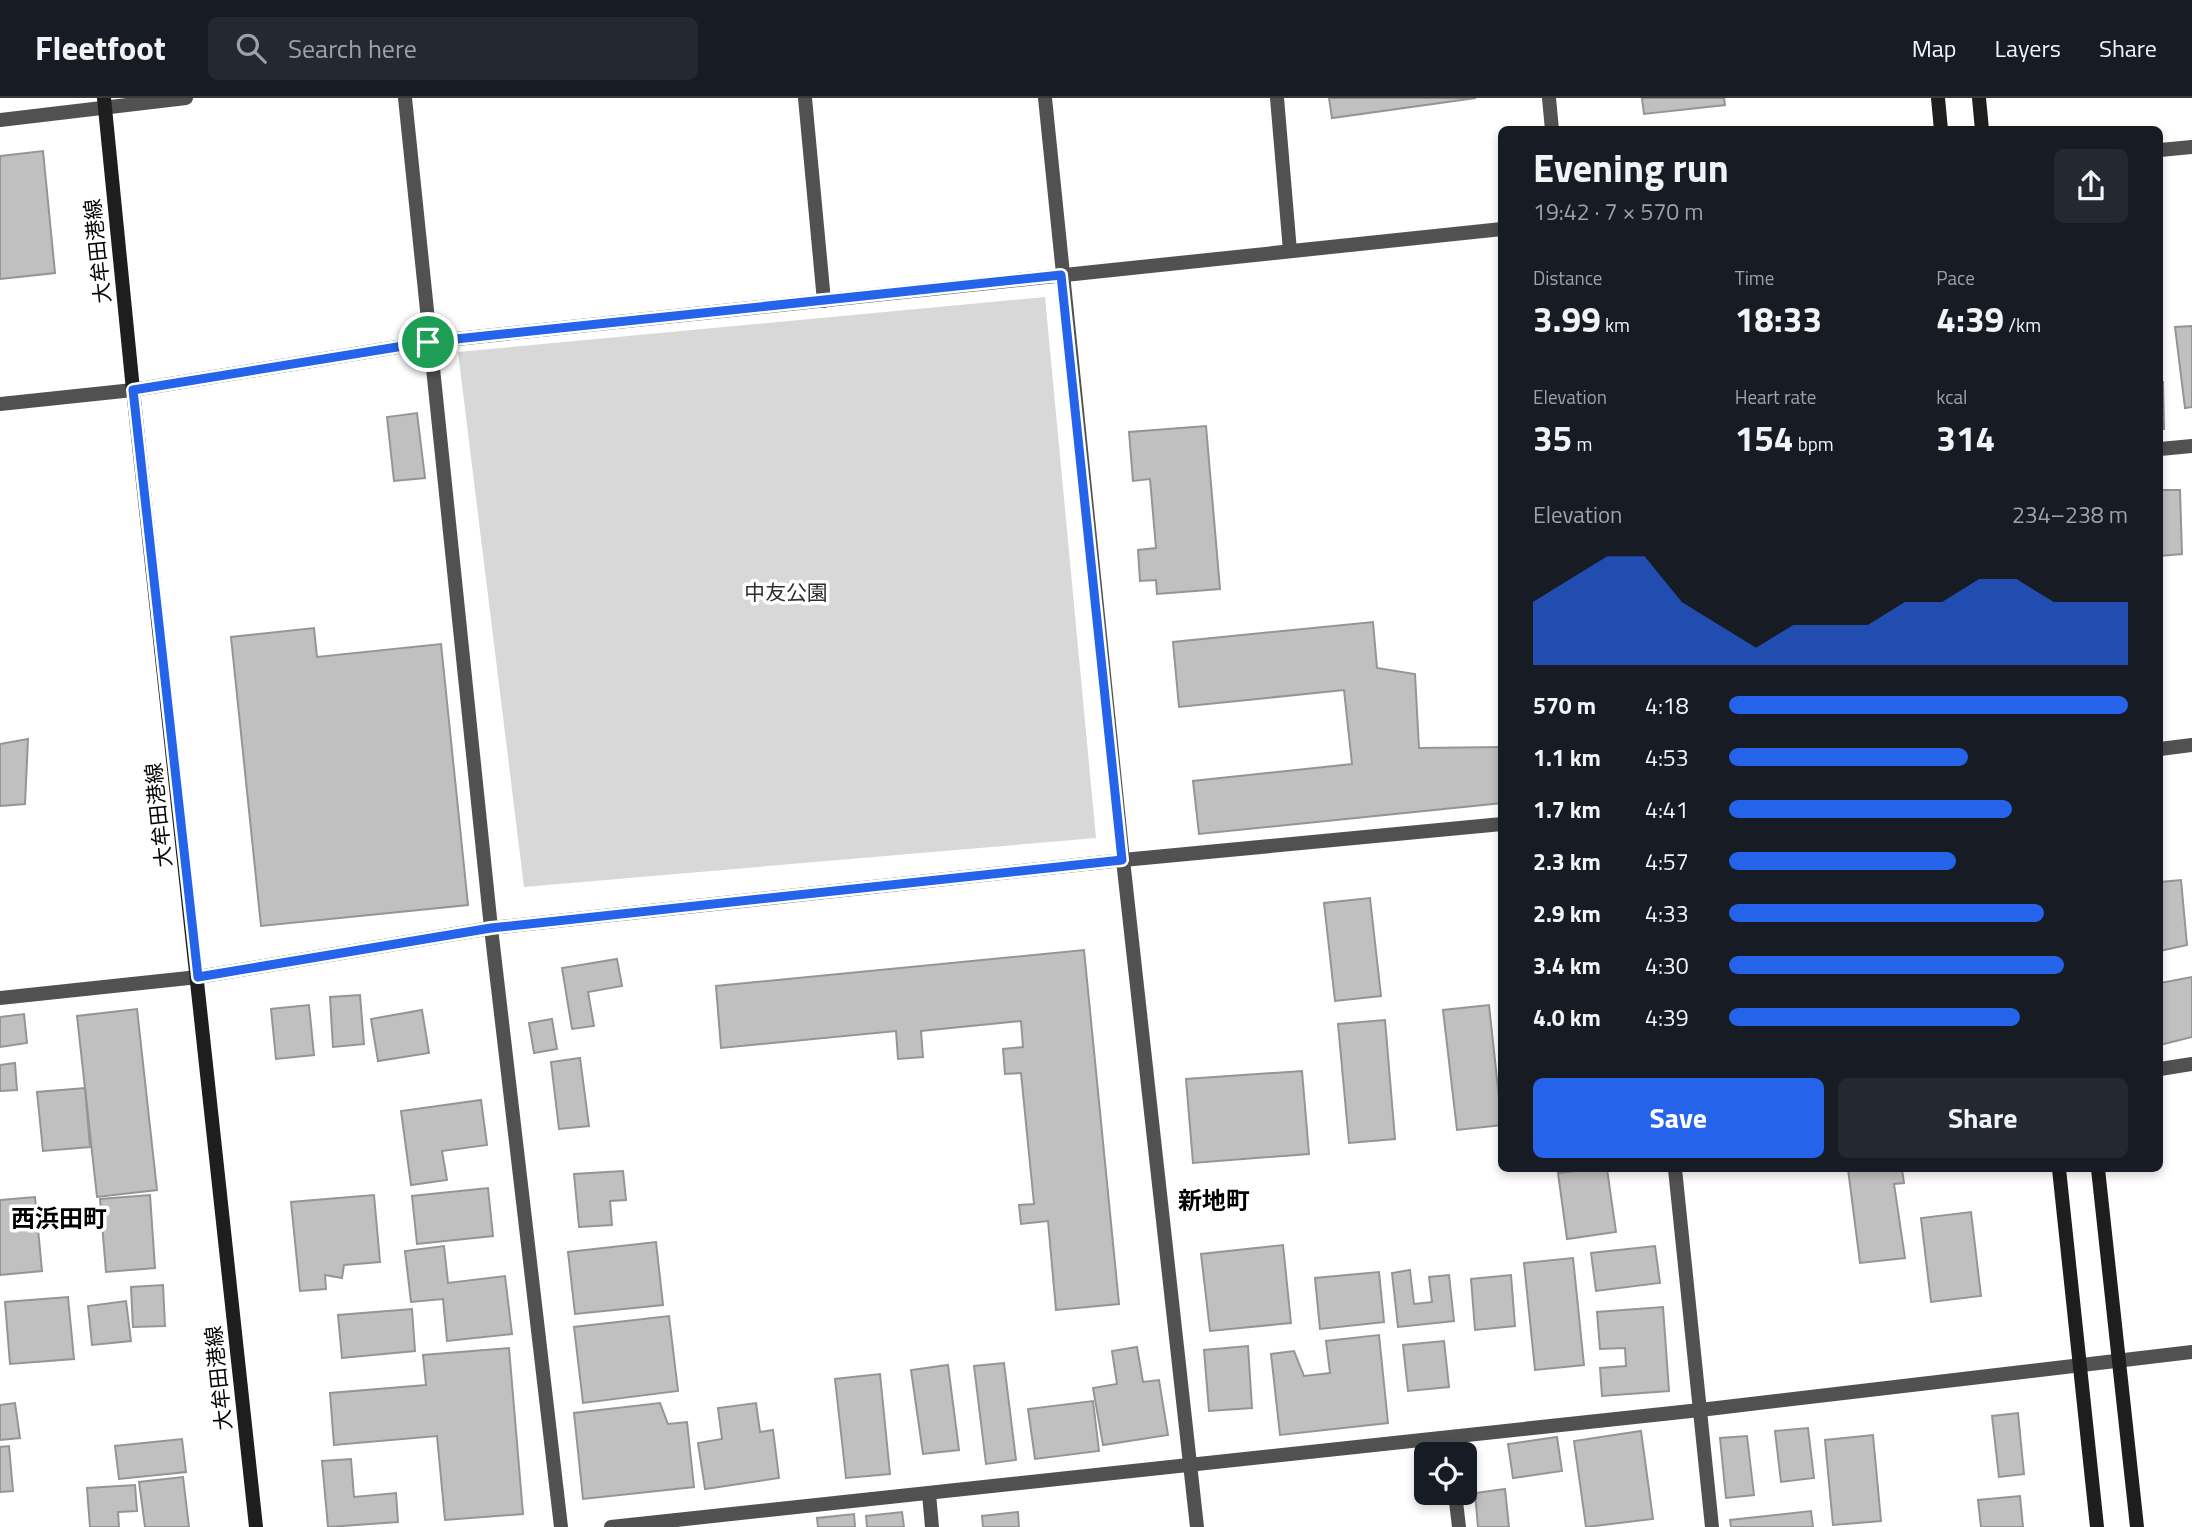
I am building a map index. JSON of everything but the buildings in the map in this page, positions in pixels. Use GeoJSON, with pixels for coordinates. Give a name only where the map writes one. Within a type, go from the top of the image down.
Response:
{"type":"FeatureCollection","features":[{"type":"Feature","properties":{"kind":"main road"},"geometry":{"type":"LineString","coordinates":[[1938,98],[1941,126]]}},
{"type":"Feature","properties":{"kind":"main road"},"geometry":{"type":"LineString","coordinates":[[1979,98],[1982,126]]}},
{"type":"Feature","properties":{"kind":"main road","name":"大牟田港線"},"geometry":{"type":"LineString","coordinates":[[105,102],[133,390],[256,1527]]}},
{"type":"Feature","properties":{"kind":"main road"},"geometry":{"type":"LineString","coordinates":[[2059,1172],[2097,1527]]}},
{"type":"Feature","properties":{"kind":"main road"},"geometry":{"type":"LineString","coordinates":[[2098,1172],[2137,1527]]}},
{"type":"Feature","properties":{"kind":"street"},"geometry":{"type":"LineString","coordinates":[[0,120],[105,102],[186,98]]}},
{"type":"Feature","properties":{"kind":"street"},"geometry":{"type":"LineString","coordinates":[[405,98],[428,342],[491,928],[561,1527]]}},
{"type":"Feature","properties":{"kind":"street"},"geometry":{"type":"LineString","coordinates":[[806,98],[824,301]]}},
{"type":"Feature","properties":{"kind":"street"},"geometry":{"type":"LineString","coordinates":[[1045,98],[1122,860],[1197,1527]]}},
{"type":"Feature","properties":{"kind":"street"},"geometry":{"type":"LineString","coordinates":[[1277,98],[1290,251]]}},
{"type":"Feature","properties":{"kind":"street"},"geometry":{"type":"LineString","coordinates":[[1549,98],[1552,126]]}},
{"type":"Feature","properties":{"kind":"street"},"geometry":{"type":"LineString","coordinates":[[2163,150],[2192,146]]}},
{"type":"Feature","properties":{"kind":"street"},"geometry":{"type":"LineString","coordinates":[[0,404],[133,390],[428,342],[1498,229]]}},
{"type":"Feature","properties":{"kind":"street"},"geometry":{"type":"LineString","coordinates":[[2163,449],[2192,446]]}},
{"type":"Feature","properties":{"kind":"street"},"geometry":{"type":"LineString","coordinates":[[2163,749],[2192,745]]}},
{"type":"Feature","properties":{"kind":"street"},"geometry":{"type":"LineString","coordinates":[[0,998],[198,977],[491,928],[1122,860],[1498,824]]}},
{"type":"Feature","properties":{"kind":"street"},"geometry":{"type":"LineString","coordinates":[[2163,1069],[2192,1064]]}},
{"type":"Feature","properties":{"kind":"street"},"geometry":{"type":"LineString","coordinates":[[1675,1172],[1712,1527]]}},
{"type":"Feature","properties":{"kind":"street"},"geometry":{"type":"LineString","coordinates":[[611,1527],[716,1521],[929,1494],[1700,1410],[2192,1352]]}},
{"type":"Feature","properties":{"kind":"street"},"geometry":{"type":"LineString","coordinates":[[1449,1438],[1450,1442]]}},
{"type":"Feature","properties":{"kind":"street"},"geometry":{"type":"LineString","coordinates":[[929,1494],[932,1527]]}},
{"type":"Feature","properties":{"kind":"street"},"geometry":{"type":"LineString","coordinates":[[1456,1505],[1459,1527]]}},
{"type":"Feature","properties":{"kind":"green space","name":"中友公園"},"geometry":{"type":"Polygon","coordinates":[[[1045,297],[1096,838],[524,887],[458,352],[1045,297]]]}},
{"type":"Feature","properties":{"kind":"district","name":"新地町"},"geometry":{"type":"Point","coordinates":[1214,1201]}},
{"type":"Feature","properties":{"kind":"district","name":"西浜田町"},"geometry":{"type":"Point","coordinates":[59,1219]}},
{"type":"Feature","properties":{"kind":"route"},"geometry":{"type":"LineString","coordinates":[[1061,275],[1122,860],[491,928],[198,977],[133,390],[428,342],[1061,275]]}}]}
